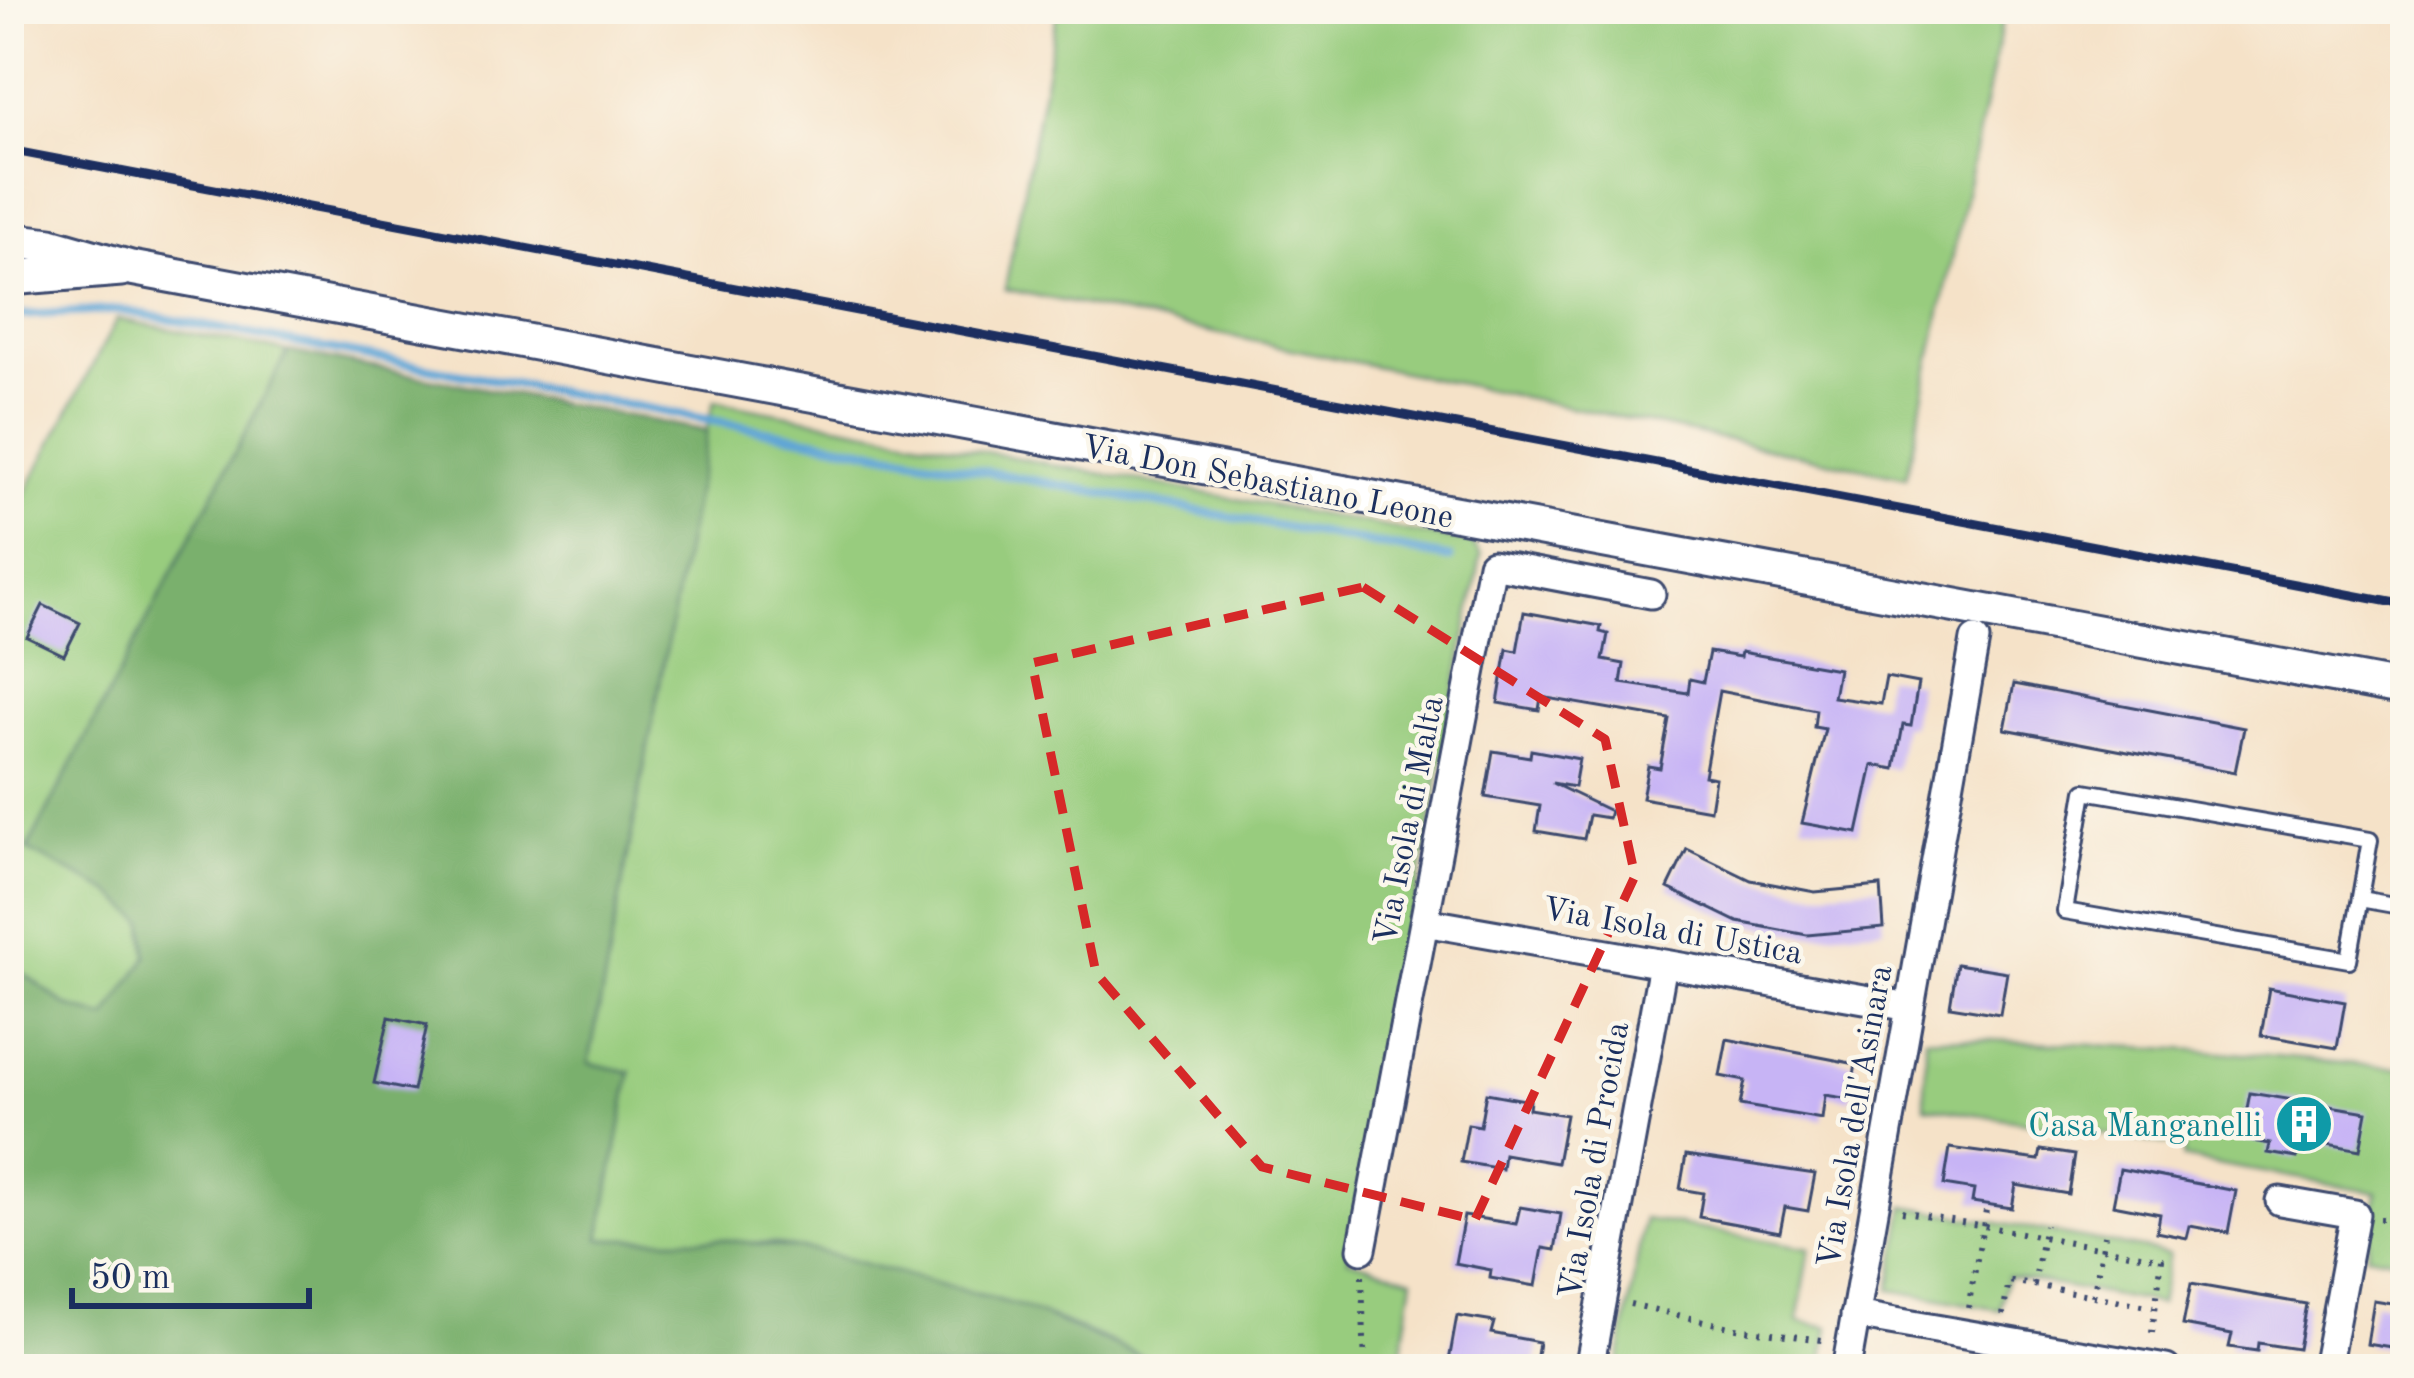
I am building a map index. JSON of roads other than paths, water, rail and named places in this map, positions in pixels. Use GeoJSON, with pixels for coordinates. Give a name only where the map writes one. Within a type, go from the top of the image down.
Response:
{"type":"FeatureCollection","features":[{"type":"Feature","properties":{"kind":"street","name":"Via Don Sebastiano Leone"},"geometry":{"type":"LineString","coordinates":[[9,241],[51,244],[131,268],[2405,688]]}},
{"type":"Feature","properties":{"kind":"street","name":"Via Don Sebastiano Leone"},"geometry":{"type":"LineString","coordinates":[[9,278],[131,268]]}},
{"type":"Feature","properties":{"kind":"street","name":"Via Isola di Malta"},"geometry":{"type":"LineString","coordinates":[[1362,1249],[1492,564],[1652,593]]}},
{"type":"Feature","properties":{"kind":"street","name":"Via Isola dell'Asinara"},"geometry":{"type":"LineString","coordinates":[[1848,1357],[1975,640]]}},
{"type":"Feature","properties":{"kind":"street","name":"Via Isola di Ustica"},"geometry":{"type":"LineString","coordinates":[[1424,922],[1910,1007]]}},
{"type":"Feature","properties":{"kind":"street","name":"Via Isola di Procida"},"geometry":{"type":"LineString","coordinates":[[1589,1369],[1664,964]]}},
{"type":"Feature","properties":{"kind":"street"},"geometry":{"type":"LineString","coordinates":[[2279,1201],[2354,1214],[2326,1369]]}},
{"type":"Feature","properties":{"kind":"street"},"geometry":{"type":"LineString","coordinates":[[1855,1315],[2166,1369]]}},
{"type":"Feature","properties":{"kind":"lane"},"geometry":{"type":"LineString","coordinates":[[2085,791],[2370,840],[2360,899],[2349,960],[2065,911],[2085,791]]}},
{"type":"Feature","properties":{"kind":"lane"},"geometry":{"type":"LineString","coordinates":[[2360,899],[2405,907]]}},
{"type":"Feature","properties":{"kind":"waterway"},"geometry":{"type":"LineString","coordinates":[[9,316],[119,310],[1450,558]]}},
{"type":"Feature","properties":{"kind":"railway"},"geometry":{"type":"LineString","coordinates":[[9,150],[2405,605]]}},
{"type":"Feature","properties":{"kind":"place","name":"Casa Manganelli"},"geometry":{"type":"Point","coordinates":[2304,1124]}}]}
